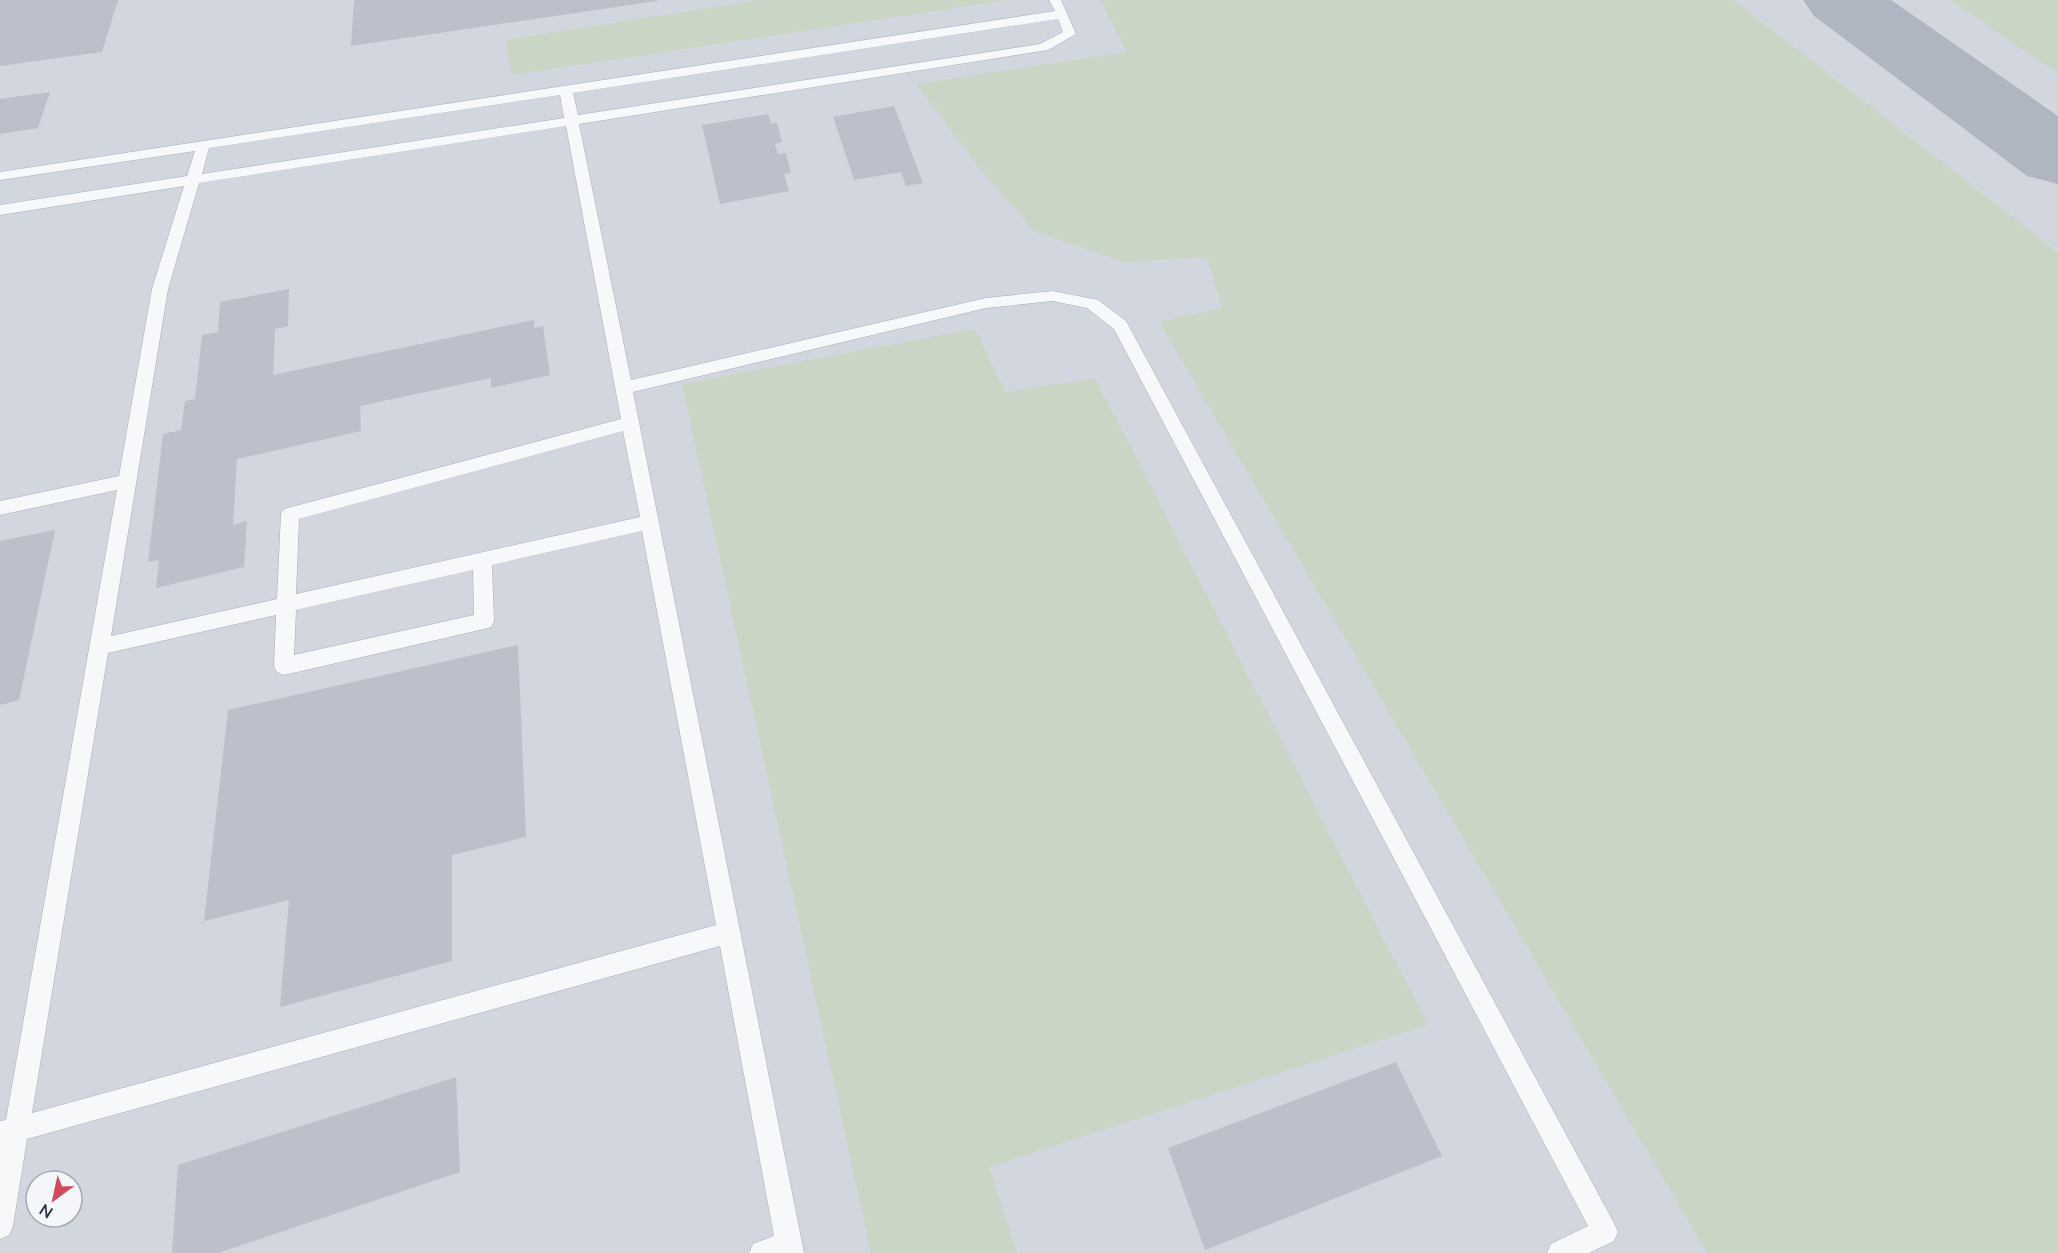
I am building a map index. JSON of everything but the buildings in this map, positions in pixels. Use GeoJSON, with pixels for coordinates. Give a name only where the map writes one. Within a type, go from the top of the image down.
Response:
{"type":"FeatureCollection","features":[{"type":"Feature","properties":{"kind":"lane"},"geometry":{"type":"LineString","coordinates":[[0,210],[1043,47],[1070,34],[1064,14],[1054,0]]}},
{"type":"Feature","properties":{"kind":"lane"},"geometry":{"type":"LineString","coordinates":[[0,176],[1064,14]]}},
{"type":"Feature","properties":{"kind":"lane"},"geometry":{"type":"LineString","coordinates":[[566,90],[790,1248],[762,1253]]}},
{"type":"Feature","properties":{"kind":"lane"},"geometry":{"type":"LineString","coordinates":[[0,1226],[8,1131],[99,647],[160,290],[203,146]]}},
{"type":"Feature","properties":{"kind":"lane"},"geometry":{"type":"LineString","coordinates":[[624,388],[986,303],[1053,296],[1092,304],[1120,325],[1605,1232],[1560,1253]]}},
{"type":"Feature","properties":{"kind":"lane"},"geometry":{"type":"LineString","coordinates":[[482,560],[484,621],[285,666],[290,514],[631,423]]}},
{"type":"Feature","properties":{"kind":"lane"},"geometry":{"type":"LineString","coordinates":[[0,508],[127,481]]}},
{"type":"Feature","properties":{"kind":"lane"},"geometry":{"type":"LineString","coordinates":[[99,647],[650,522]]}},
{"type":"Feature","properties":{"kind":"lane"},"geometry":{"type":"LineString","coordinates":[[8,1131],[730,932]]}},
{"type":"Feature","properties":{"kind":"shaded area"},"geometry":{"type":"Polygon","coordinates":[[[0,0],[2058,0],[2058,1253],[0,1253],[0,0]]]}},
{"type":"Feature","properties":{"kind":"green space"},"geometry":{"type":"Polygon","coordinates":[[[759,0],[1008,0],[512,75],[505,40],[759,0]]]}},
{"type":"Feature","properties":{"kind":"green space"},"geometry":{"type":"Polygon","coordinates":[[[1101,0],[1734,0],[2058,252],[2058,1253],[1707,1253],[1159,322],[1222,308],[1207,257],[1124,262],[1035,232],[979,168],[916,84],[1127,52],[1101,0]]]}},
{"type":"Feature","properties":{"kind":"green space"},"geometry":{"type":"Polygon","coordinates":[[[1950,0],[2058,0],[2058,73],[1950,0]]]}},
{"type":"Feature","properties":{"kind":"green space"},"geometry":{"type":"Polygon","coordinates":[[[975,329],[1006,392],[1095,378],[1428,1025],[989,1167],[1017,1253],[871,1253],[682,384],[975,329]]]}},
{"type":"Feature","properties":{"kind":"taxiway"},"geometry":{"type":"LineString","coordinates":[[1841,0],[2058,157]]}}]}
